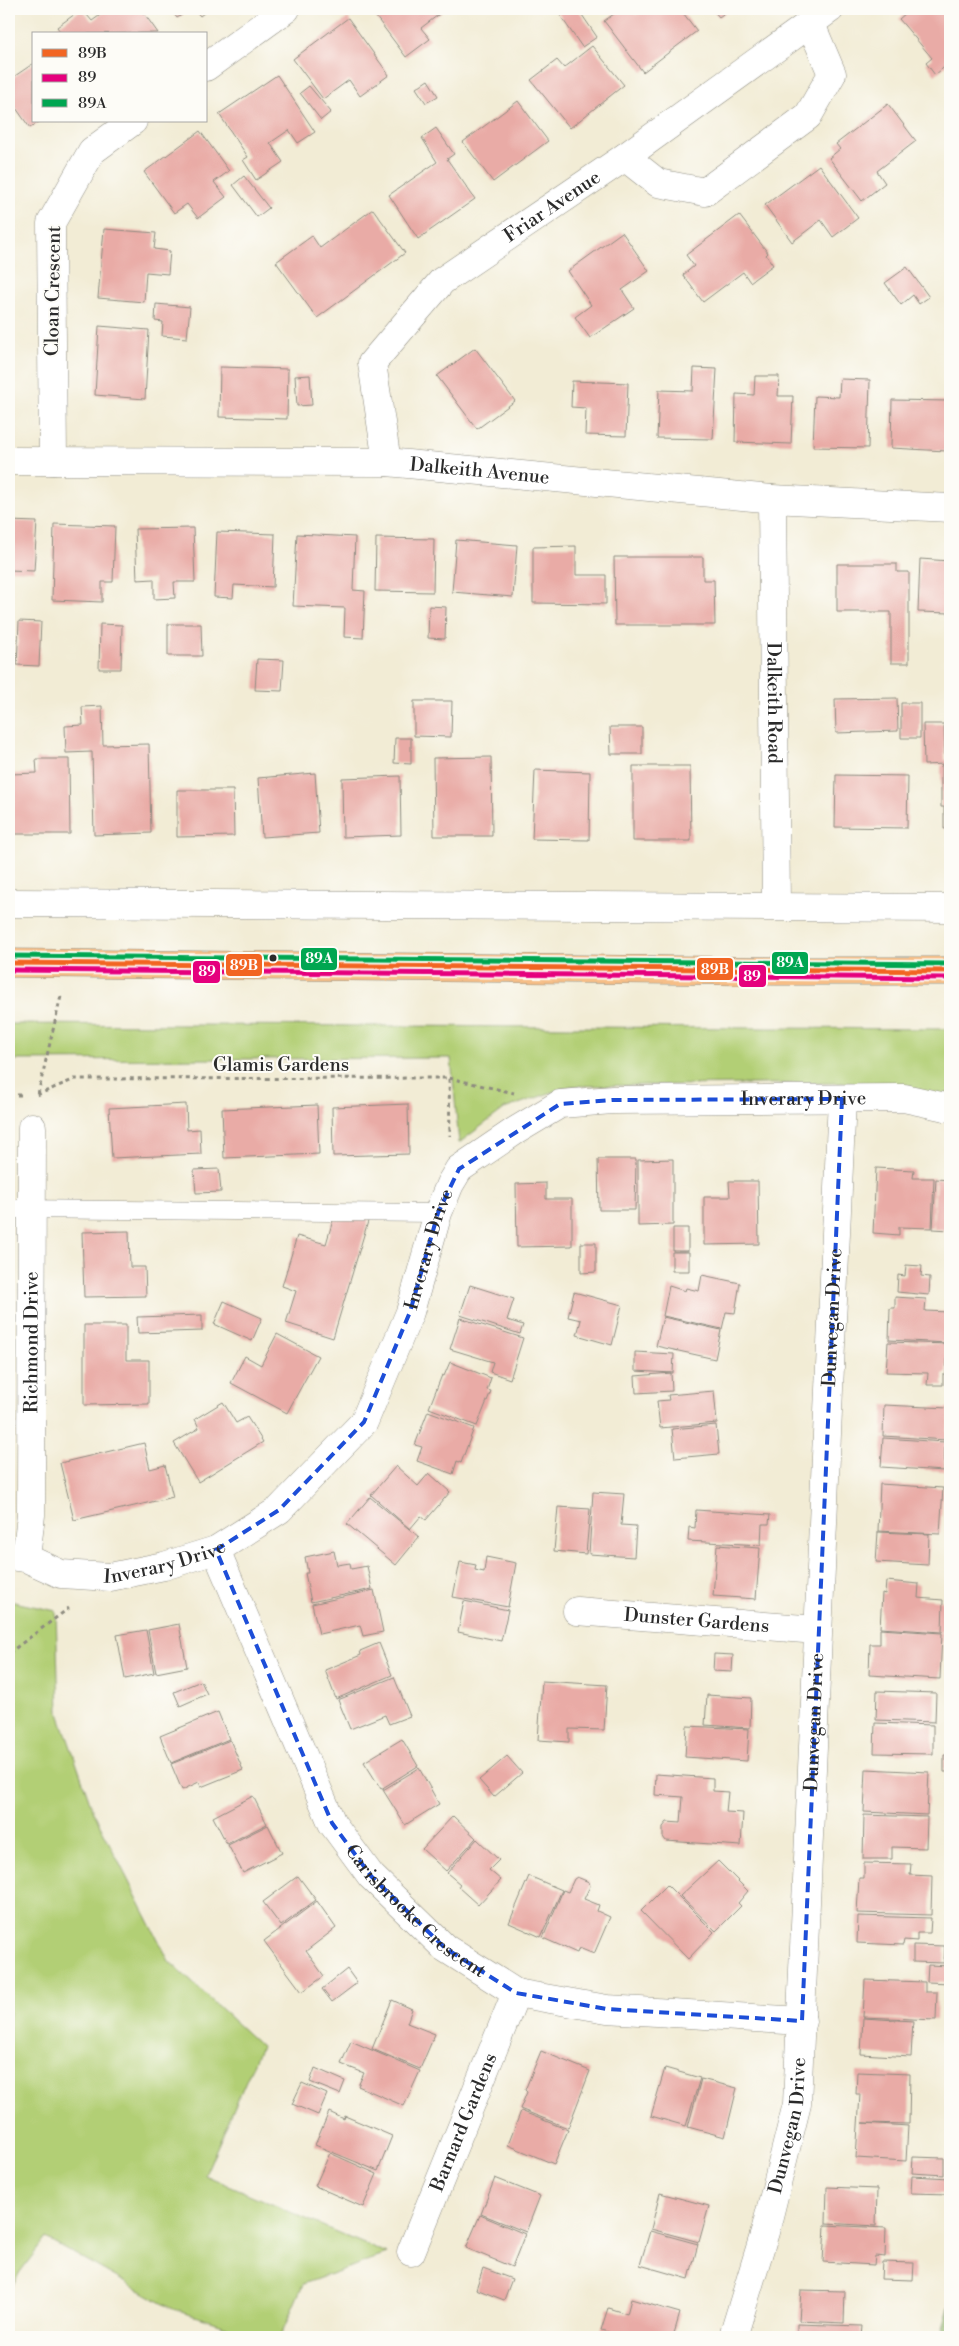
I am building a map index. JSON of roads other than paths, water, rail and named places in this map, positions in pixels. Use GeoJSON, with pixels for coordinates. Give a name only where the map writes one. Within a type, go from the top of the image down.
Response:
{"type":"FeatureCollection","features":[{"type":"Feature","properties":{"kind":"main road"},"geometry":{"type":"LineString","coordinates":[[9,963],[756,971],[950,971]]}},
{"type":"Feature","properties":{"kind":"street"},"geometry":{"type":"LineString","coordinates":[[208,66],[286,9]]}},
{"type":"Feature","properties":{"kind":"street"},"geometry":{"type":"LineString","coordinates":[[625,157],[658,183],[705,192],[808,116],[832,74],[820,16]]}},
{"type":"Feature","properties":{"kind":"street","name":"Friar Avenue"},"geometry":{"type":"LineString","coordinates":[[387,462],[372,364],[442,281],[625,157],[820,16]]}},
{"type":"Feature","properties":{"kind":"street","name":"Cloan Crescent"},"geometry":{"type":"LineString","coordinates":[[53,461],[51,223],[92,151],[132,122]]}},
{"type":"Feature","properties":{"kind":"street","name":"Dalkeith Avenue"},"geometry":{"type":"LineString","coordinates":[[9,461],[387,462],[772,499],[950,508]]}},
{"type":"Feature","properties":{"kind":"street","name":"Dalkeith Road"},"geometry":{"type":"LineString","coordinates":[[772,499],[776,905]]}},
{"type":"Feature","properties":{"kind":"street"},"geometry":{"type":"LineString","coordinates":[[9,903],[776,905],[950,908]]}},
{"type":"Feature","properties":{"kind":"street","name":"Inverary Drive"},"geometry":{"type":"LineString","coordinates":[[17,1557],[61,1574],[110,1577],[164,1566],[216,1550],[279,1510],[364,1422],[410,1312],[438,1213],[450,1184],[459,1169],[515,1131],[560,1104],[613,1100],[904,1098],[950,1108]]}},
{"type":"Feature","properties":{"kind":"street","name":"Dunvegan Drive"},"geometry":{"type":"LineString","coordinates":[[733,2337],[765,2232],[797,2104],[842,1099]]}},
{"type":"Feature","properties":{"kind":"street","name":"Richmond Drive"},"geometry":{"type":"LineString","coordinates":[[17,1557],[31,1516],[20,1208],[32,1127]]}},
{"type":"Feature","properties":{"kind":"street","name":"Carisbrooke Crescent"},"geometry":{"type":"LineString","coordinates":[[216,1550],[332,1823],[371,1876],[445,1948],[516,1993],[607,2009],[802,2021]]}},
{"type":"Feature","properties":{"kind":"street","name":"Dunster Gardens"},"geometry":{"type":"LineString","coordinates":[[577,1611],[817,1630]]}},
{"type":"Feature","properties":{"kind":"street","name":"Barnard Gardens"},"geometry":{"type":"LineString","coordinates":[[411,2252],[516,1993]]}},
{"type":"Feature","properties":{"kind":"lane"},"geometry":{"type":"LineString","coordinates":[[20,1208],[438,1213]]}}]}
